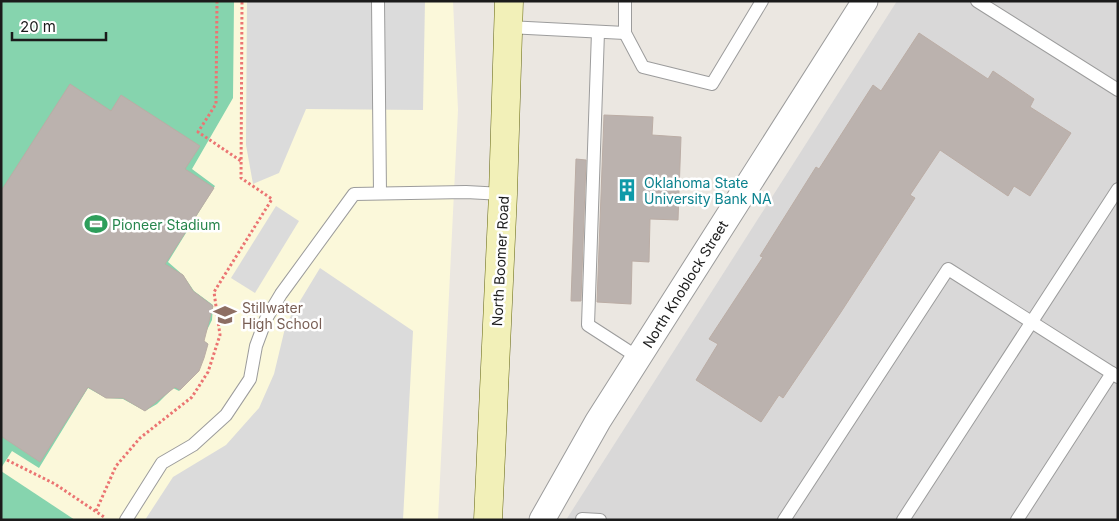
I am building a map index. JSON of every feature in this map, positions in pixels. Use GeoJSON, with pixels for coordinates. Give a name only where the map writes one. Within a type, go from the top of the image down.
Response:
{"type":"FeatureCollection","features":[{"type":"Feature","properties":{"kind":"main road","name":"North Boomer Road"},"geometry":{"type":"LineString","coordinates":[[488,520],[508,14]]}},
{"type":"Feature","properties":{"kind":"street","name":"North Knoblock Street"},"geometry":{"type":"LineString","coordinates":[[542,520],[598,421],[866,1]]}},
{"type":"Feature","properties":{"kind":"lane"},"geometry":{"type":"LineString","coordinates":[[378,1],[380,193]]}},
{"type":"Feature","properties":{"kind":"lane"},"geometry":{"type":"LineString","coordinates":[[625,1],[625,33],[643,67],[712,84],[762,1]]}},
{"type":"Feature","properties":{"kind":"lane"},"geometry":{"type":"LineString","coordinates":[[977,1],[1118,90]]}},
{"type":"Feature","properties":{"kind":"lane"},"geometry":{"type":"LineString","coordinates":[[508,14],[598,32],[625,33]]}},
{"type":"Feature","properties":{"kind":"lane"},"geometry":{"type":"LineString","coordinates":[[598,32],[588,325],[639,358]]}},
{"type":"Feature","properties":{"kind":"lane"},"geometry":{"type":"LineString","coordinates":[[903,520],[1118,189]]}},
{"type":"Feature","properties":{"kind":"lane"},"geometry":{"type":"LineString","coordinates":[[126,520],[162,463],[193,445],[226,415],[250,380],[256,346],[266,319],[281,294],[354,194],[502,194]]}},
{"type":"Feature","properties":{"kind":"lane"},"geometry":{"type":"LineString","coordinates":[[784,520],[948,269],[1115,375],[1017,520]]}},
{"type":"Feature","properties":{"kind":"lane"},"geometry":{"type":"LineString","coordinates":[[582,519],[600,520]]}},
{"type":"Feature","properties":{"kind":"path"},"geometry":{"type":"LineString","coordinates":[[217,1],[216,104],[198,132],[241,160]]}},
{"type":"Feature","properties":{"kind":"path"},"geometry":{"type":"LineString","coordinates":[[96,511],[116,466],[140,438],[192,397],[208,372],[220,335],[214,292],[272,199],[241,178],[242,1]]}},
{"type":"Feature","properties":{"kind":"path"},"geometry":{"type":"LineString","coordinates":[[7,460],[55,484],[109,520]]}},
{"type":"Feature","properties":{"kind":"shaded area","name":"Stillwater High School"},"geometry":{"type":"Polygon","coordinates":[[[1,1],[453,1],[458,110],[438,520],[1,520],[1,1]]]}},
{"type":"Feature","properties":{"kind":"shaded area"},"geometry":{"type":"Polygon","coordinates":[[[247,1],[425,1],[423,110],[306,109],[279,173],[253,184],[246,145],[247,1]]]}},
{"type":"Feature","properties":{"kind":"shaded area"},"geometry":{"type":"Polygon","coordinates":[[[897,1],[1118,1],[1118,520],[566,520],[897,1]]]}},
{"type":"Feature","properties":{"kind":"shaded area"},"geometry":{"type":"Polygon","coordinates":[[[276,206],[299,221],[255,293],[231,278],[276,206]]]}},
{"type":"Feature","properties":{"kind":"shaded area"},"geometry":{"type":"Polygon","coordinates":[[[320,268],[413,331],[403,520],[145,520],[173,477],[226,445],[259,408],[274,374],[286,324],[320,268]]]}},
{"type":"Feature","properties":{"kind":"green space","name":"Pioneer Stadium"},"geometry":{"type":"Polygon","coordinates":[[[1,1],[234,1],[233,98],[192,169],[215,186],[168,262],[183,275],[194,291],[213,305],[212,320],[202,340],[208,344],[198,370],[179,391],[173,388],[157,404],[145,411],[123,399],[106,398],[88,388],[39,468],[12,451],[1,468],[1,1]]]}},
{"type":"Feature","properties":{"kind":"green space"},"geometry":{"type":"Polygon","coordinates":[[[1,471],[75,520],[1,520],[1,471]]]}},
{"type":"Feature","properties":{"kind":"building"},"geometry":{"type":"Polygon","coordinates":[[[919,33],[988,79],[993,71],[1034,99],[1030,107],[1071,133],[1030,196],[1014,186],[1008,196],[940,150],[910,195],[915,198],[841,312],[783,398],[779,395],[761,422],[696,380],[718,344],[709,339],[763,257],[760,256],[816,167],[819,169],[873,85],[881,91],[919,33]]]}},
{"type":"Feature","properties":{"kind":"building","name":"Pioneer Stadium"},"geometry":{"type":"Polygon","coordinates":[[[70,84],[111,111],[121,95],[200,146],[185,169],[214,188],[165,264],[183,275],[193,291],[213,306],[204,341],[208,344],[199,371],[180,390],[175,387],[145,411],[123,398],[106,398],[88,387],[40,462],[1,436],[1,191],[70,84]]]}},
{"type":"Feature","properties":{"kind":"building","name":"Oklahoma State University Bank NA"},"geometry":{"type":"Polygon","coordinates":[[[604,115],[653,117],[652,135],[681,137],[678,220],[650,219],[649,262],[632,261],[631,304],[597,302],[604,115]]]}},
{"type":"Feature","properties":{"kind":"building"},"geometry":{"type":"Polygon","coordinates":[[[576,159],[586,160],[581,301],[571,301],[576,159]]]}},
{"type":"Feature","properties":{"kind":"place","name":"Oklahoma State University Bank NA"},"geometry":{"type":"Point","coordinates":[627,190]}},
{"type":"Feature","properties":{"kind":"place","name":"Pioneer Stadium"},"geometry":{"type":"Point","coordinates":[96,224]}},
{"type":"Feature","properties":{"kind":"place","name":"Stillwater High School"},"geometry":{"type":"Point","coordinates":[225,315]}}]}
